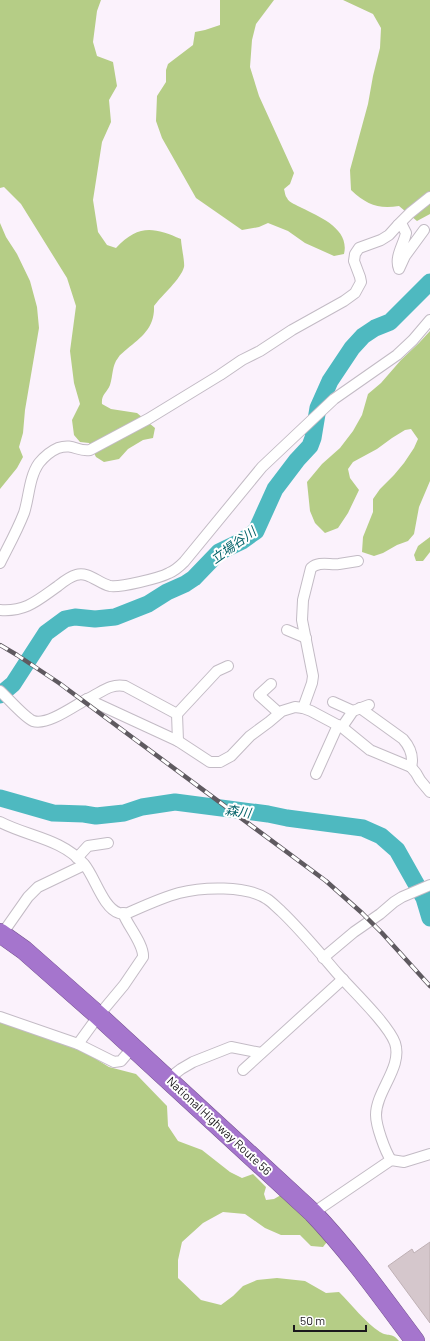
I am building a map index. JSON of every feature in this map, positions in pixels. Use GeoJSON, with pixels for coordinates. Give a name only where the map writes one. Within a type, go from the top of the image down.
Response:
{"type":"FeatureCollection","features":[{"type":"Feature","properties":{"kind":"highway","name":"National Highway Route 56"},"geometry":{"type":"LineString","coordinates":[[1,935],[24,950],[134,1048],[314,1213],[361,1267],[415,1341]]}},
{"type":"Feature","properties":{"kind":"street"},"geometry":{"type":"LineString","coordinates":[[0,563],[16,533],[24,512],[35,471],[39,463],[50,452],[65,446],[73,446],[84,451],[90,450],[148,419],[242,360],[260,351],[292,330],[344,301],[355,293],[361,282],[354,261],[355,254],[359,248],[381,240],[389,235],[410,213],[430,197]]}},
{"type":"Feature","properties":{"kind":"street"},"geometry":{"type":"LineString","coordinates":[[398,226],[402,225],[406,233],[399,253],[399,268],[405,256],[424,230]]}},
{"type":"Feature","properties":{"kind":"street"},"geometry":{"type":"LineString","coordinates":[[0,610],[16,610],[32,605],[68,579],[76,575],[83,574],[111,587],[159,577],[175,570],[184,562],[262,467],[334,399],[397,354],[413,340],[430,320]]}},
{"type":"Feature","properties":{"kind":"street"},"geometry":{"type":"LineString","coordinates":[[303,708],[313,676],[302,620],[302,610],[311,568],[314,565],[319,564],[338,564],[358,561]]}},
{"type":"Feature","properties":{"kind":"street"},"geometry":{"type":"LineString","coordinates":[[287,630],[306,638]]}},
{"type":"Feature","properties":{"kind":"street"},"geometry":{"type":"LineString","coordinates":[[178,741],[177,714],[217,671],[228,666]]}},
{"type":"Feature","properties":{"kind":"street"},"geometry":{"type":"LineString","coordinates":[[271,684],[259,695],[279,713]]}},
{"type":"Feature","properties":{"kind":"street"},"geometry":{"type":"LineString","coordinates":[[0,691],[33,721],[50,720],[111,686],[118,685],[125,686],[177,714]]}},
{"type":"Feature","properties":{"kind":"street"},"geometry":{"type":"LineString","coordinates":[[87,699],[178,741],[210,762],[220,762],[231,756],[250,736],[279,713],[287,709],[303,708],[311,710],[340,726],[370,750],[411,767],[430,792]]}},
{"type":"Feature","properties":{"kind":"street"},"geometry":{"type":"LineString","coordinates":[[333,702],[361,708],[402,739],[407,744],[413,761],[411,767]]}},
{"type":"Feature","properties":{"kind":"street"},"geometry":{"type":"LineString","coordinates":[[316,774],[340,726],[361,708]]}},
{"type":"Feature","properties":{"kind":"street"},"geometry":{"type":"LineString","coordinates":[[0,822],[53,842],[72,854],[81,862],[110,908],[119,913],[128,913],[178,893],[201,889],[240,890],[267,898],[292,921],[323,958],[382,1023],[395,1043],[396,1054],[394,1064],[376,1115],[385,1151],[391,1160]]}},
{"type":"Feature","properties":{"kind":"street"},"geometry":{"type":"LineString","coordinates":[[1,935],[28,897],[38,887],[81,862],[88,846],[108,843]]}},
{"type":"Feature","properties":{"kind":"street"},"geometry":{"type":"LineString","coordinates":[[323,958],[354,932],[394,902],[430,886]]}},
{"type":"Feature","properties":{"kind":"street"},"geometry":{"type":"LineString","coordinates":[[78,1044],[98,1016],[124,985],[143,957],[142,948],[123,913]]}},
{"type":"Feature","properties":{"kind":"street"},"geometry":{"type":"LineString","coordinates":[[243,1070],[343,979]]}},
{"type":"Feature","properties":{"kind":"street"},"geometry":{"type":"LineString","coordinates":[[0,1017],[78,1044],[114,1062],[122,1062],[134,1048]]}},
{"type":"Feature","properties":{"kind":"street"},"geometry":{"type":"LineString","coordinates":[[168,1079],[193,1062],[232,1047],[261,1053]]}},
{"type":"Feature","properties":{"kind":"street"},"geometry":{"type":"LineString","coordinates":[[314,1213],[391,1160],[404,1162],[430,1154]]}},
{"type":"Feature","properties":{"kind":"green space"},"geometry":{"type":"Polygon","coordinates":[[[0,0],[101,0],[97,11],[93,42],[97,56],[113,62],[117,86],[109,100],[111,122],[102,142],[93,200],[98,232],[107,245],[116,248],[124,240],[139,231],[154,230],[181,239],[184,265],[182,272],[154,306],[154,313],[150,326],[138,340],[121,354],[116,361],[109,388],[102,398],[102,404],[111,409],[137,413],[155,428],[153,438],[143,440],[128,449],[119,459],[104,462],[96,457],[89,443],[80,442],[74,435],[72,420],[80,404],[74,383],[70,351],[76,306],[67,278],[21,204],[4,187],[0,188],[0,0]]]}},
{"type":"Feature","properties":{"kind":"green space"},"geometry":{"type":"Polygon","coordinates":[[[220,0],[274,0],[256,24],[252,40],[250,67],[259,96],[294,173],[290,184],[284,189],[288,200],[291,203],[317,215],[332,225],[338,231],[345,245],[344,254],[334,256],[305,243],[288,231],[268,223],[259,227],[242,230],[196,198],[162,138],[156,121],[157,96],[166,82],[166,70],[168,64],[193,45],[195,32],[220,25],[220,0]]]}},
{"type":"Feature","properties":{"kind":"green space"},"geometry":{"type":"Polygon","coordinates":[[[343,0],[430,0],[430,214],[417,221],[399,206],[385,207],[373,205],[362,199],[351,190],[350,170],[368,104],[380,48],[381,28],[373,14],[343,0]]]}},
{"type":"Feature","properties":{"kind":"green space"},"geometry":{"type":"Polygon","coordinates":[[[0,223],[30,281],[37,307],[39,328],[25,410],[23,433],[19,447],[23,457],[17,468],[0,489],[0,223]]]}},
{"type":"Feature","properties":{"kind":"green space"},"geometry":{"type":"Polygon","coordinates":[[[430,331],[430,481],[419,507],[414,534],[408,541],[374,556],[362,552],[363,537],[373,512],[373,499],[380,489],[404,463],[414,448],[418,439],[411,429],[405,430],[377,449],[353,462],[348,469],[350,478],[359,490],[348,513],[338,528],[325,533],[315,523],[310,511],[307,482],[322,464],[340,448],[353,431],[362,415],[368,394],[381,383],[401,360],[430,331]]]}},
{"type":"Feature","properties":{"kind":"green space"},"geometry":{"type":"Polygon","coordinates":[[[430,537],[430,552],[423,561],[416,561],[414,555],[418,546],[430,537]]]}},
{"type":"Feature","properties":{"kind":"green space"},"geometry":{"type":"Polygon","coordinates":[[[0,1017],[8,1023],[81,1050],[109,1067],[136,1074],[167,1106],[168,1126],[178,1141],[202,1150],[230,1172],[242,1178],[253,1174],[266,1187],[264,1194],[266,1200],[274,1199],[281,1195],[330,1238],[323,1247],[311,1246],[300,1235],[281,1235],[265,1228],[245,1214],[223,1212],[203,1223],[182,1242],[178,1260],[178,1278],[201,1300],[221,1305],[243,1286],[257,1280],[277,1278],[305,1281],[326,1293],[339,1292],[364,1319],[375,1328],[380,1332],[394,1336],[399,1341],[0,1341],[0,1017]]]}},
{"type":"Feature","properties":{"kind":"building"},"geometry":{"type":"Polygon","coordinates":[[[430,1242],[430,1323],[388,1266],[412,1249],[414,1253],[430,1242]]]}},
{"type":"Feature","properties":{"kind":"waterway","name":"立場谷川"},"geometry":{"type":"LineString","coordinates":[[0,695],[13,684],[46,633],[65,619],[75,617],[95,619],[115,617],[148,604],[194,578],[219,552],[242,541],[256,531],[275,489],[297,460],[310,446],[313,438],[318,408],[330,381],[352,348],[363,336],[375,328],[390,322],[430,282]]}},
{"type":"Feature","properties":{"kind":"waterway","name":"森川"},"geometry":{"type":"LineString","coordinates":[[0,798],[53,813],[96,816],[124,813],[142,807],[175,802],[363,828],[381,836],[397,850],[424,898],[430,918]]}},
{"type":"Feature","properties":{"kind":"railway"},"geometry":{"type":"LineString","coordinates":[[0,645],[59,683],[326,881],[382,933],[430,986]]}}]}
